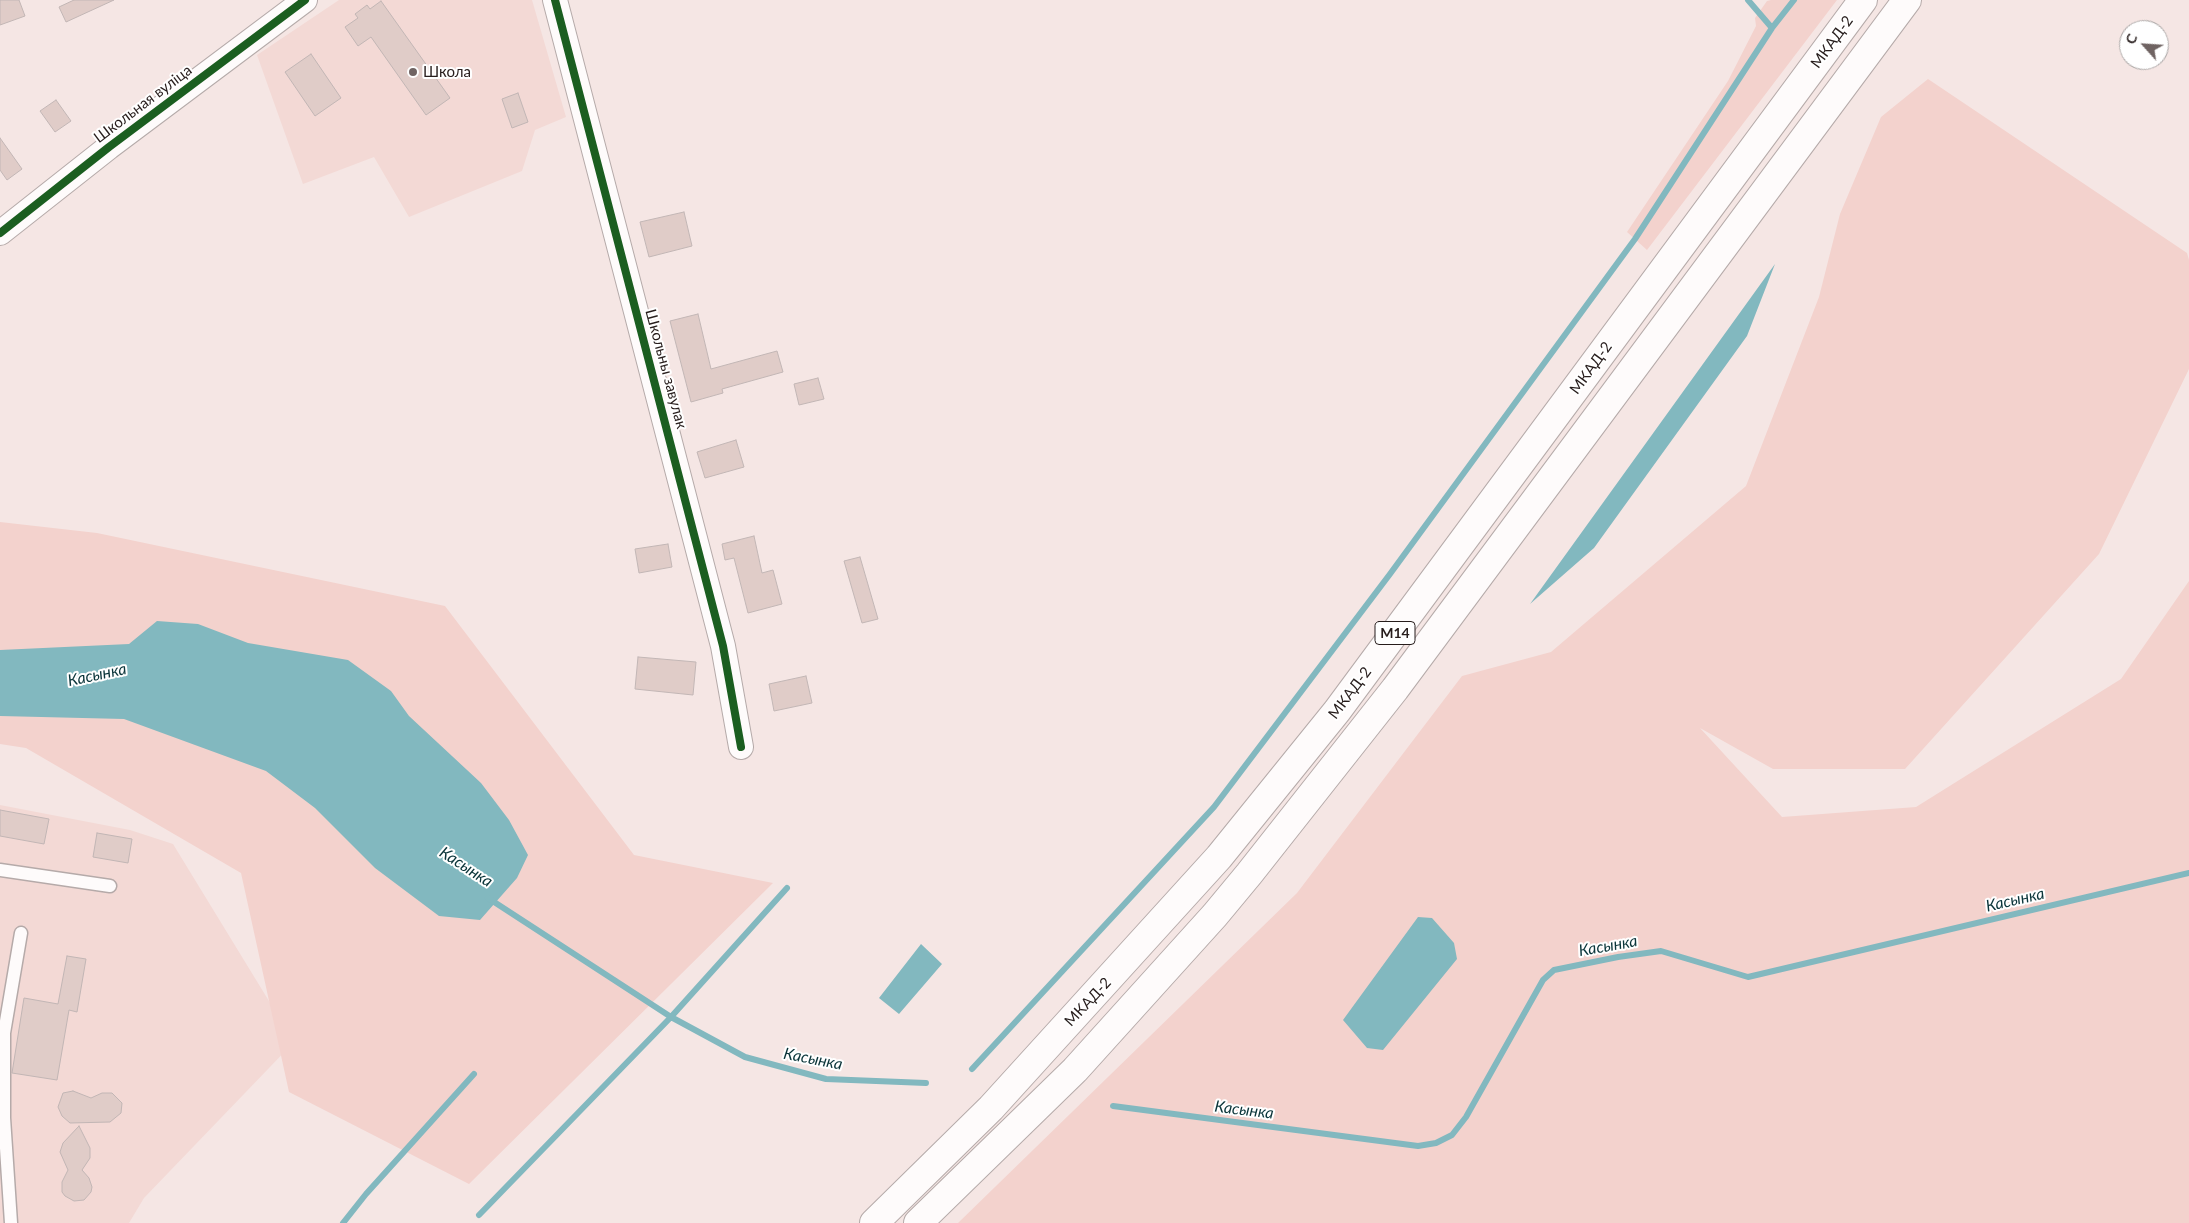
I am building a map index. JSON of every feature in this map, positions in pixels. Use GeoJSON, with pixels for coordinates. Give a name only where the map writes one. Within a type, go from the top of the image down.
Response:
{"type":"FeatureCollection","features":[{"type":"Feature","properties":{"kind":"highway","name":"МКАД-2"},"geometry":{"type":"LineString","coordinates":[[874,1223],[991,1108],[1219,857],[1366,672],[1863,0]]}},
{"type":"Feature","properties":{"kind":"highway","name":"М14"},"geometry":{"type":"LineString","coordinates":[[918,1223],[1075,1070],[1243,881],[1395,689],[1907,0]]}},
{"type":"Feature","properties":{"kind":"street","name":"Школьная вуліца"},"geometry":{"type":"LineString","coordinates":[[0,233],[109,146],[305,0]]}},
{"type":"Feature","properties":{"kind":"street","name":"Школьны завулак"},"geometry":{"type":"LineString","coordinates":[[555,0],[723,646],[741,747]]}},
{"type":"Feature","properties":{"kind":"lane"},"geometry":{"type":"LineString","coordinates":[[0,870],[110,886]]}},
{"type":"Feature","properties":{"kind":"lane"},"geometry":{"type":"LineString","coordinates":[[11,1223],[4,1118],[4,1033],[21,933]]}},
{"type":"Feature","properties":{"kind":"shaded area"},"geometry":{"type":"Polygon","coordinates":[[[339,0],[532,0],[566,117],[535,130],[522,171],[409,217],[374,157],[303,184],[257,55],[339,0]]]}},
{"type":"Feature","properties":{"kind":"shaded area"},"geometry":{"type":"Polygon","coordinates":[[[1837,0],[1647,250],[1627,232],[1728,81],[1756,26],[1755,18],[1767,1],[1837,0]]]}},
{"type":"Feature","properties":{"kind":"shaded area"},"geometry":{"type":"Polygon","coordinates":[[[1928,79],[2187,253],[2189,260],[2189,369],[2099,554],[1905,769],[1773,769],[1700,728],[1782,817],[1916,807],[2121,679],[2189,581],[2189,1223],[958,1223],[1297,893],[1462,676],[1551,652],[1746,486],[1819,297],[1840,214],[1881,117],[1928,79]]]}},
{"type":"Feature","properties":{"kind":"shaded area"},"geometry":{"type":"Polygon","coordinates":[[[0,522],[97,533],[445,606],[634,855],[773,883],[469,1184],[289,1092],[241,873],[26,748],[0,744],[0,522]]]}},
{"type":"Feature","properties":{"kind":"shaded area"},"geometry":{"type":"Polygon","coordinates":[[[0,805],[130,830],[173,844],[294,1042],[144,1198],[129,1223],[0,1223],[0,805]]]}},
{"type":"Feature","properties":{"kind":"water"},"geometry":{"type":"Polygon","coordinates":[[[1775,264],[1747,336],[1594,548],[1530,604],[1775,264]]]}},
{"type":"Feature","properties":{"kind":"water"},"geometry":{"type":"Polygon","coordinates":[[[157,621],[198,624],[248,643],[348,660],[391,691],[409,716],[481,783],[509,820],[528,855],[517,878],[480,920],[439,916],[375,868],[315,808],[266,771],[124,719],[0,716],[0,650],[129,644],[157,621]]]}},
{"type":"Feature","properties":{"kind":"water"},"geometry":{"type":"Polygon","coordinates":[[[1418,917],[1432,918],[1454,943],[1457,959],[1383,1050],[1367,1048],[1343,1020],[1418,917]]]}},
{"type":"Feature","properties":{"kind":"water"},"geometry":{"type":"Polygon","coordinates":[[[921,944],[942,964],[899,1014],[879,998],[921,944]]]}},
{"type":"Feature","properties":{"kind":"building"},"geometry":{"type":"Polygon","coordinates":[[[0,0],[19,0],[25,16],[0,25],[0,0]]]}},
{"type":"Feature","properties":{"kind":"building"},"geometry":{"type":"Polygon","coordinates":[[[74,0],[114,0],[66,22],[59,7],[74,0]]]}},
{"type":"Feature","properties":{"kind":"building","name":"Школа"},"geometry":{"type":"Polygon","coordinates":[[[381,1],[450,98],[426,115],[371,37],[358,46],[345,27],[358,18],[355,14],[367,5],[370,9],[381,1]]]}},
{"type":"Feature","properties":{"kind":"building"},"geometry":{"type":"Polygon","coordinates":[[[311,54],[341,98],[315,116],[285,72],[311,54]]]}},
{"type":"Feature","properties":{"kind":"building"},"geometry":{"type":"Polygon","coordinates":[[[518,93],[528,122],[512,128],[502,99],[518,93]]]}},
{"type":"Feature","properties":{"kind":"building"},"geometry":{"type":"Polygon","coordinates":[[[56,100],[71,121],[55,132],[40,111],[56,100]]]}},
{"type":"Feature","properties":{"kind":"building"},"geometry":{"type":"Polygon","coordinates":[[[0,138],[22,169],[7,180],[0,170],[0,138]]]}},
{"type":"Feature","properties":{"kind":"building"},"geometry":{"type":"Polygon","coordinates":[[[684,212],[692,246],[649,257],[640,222],[684,212]]]}},
{"type":"Feature","properties":{"kind":"building"},"geometry":{"type":"Polygon","coordinates":[[[698,314],[711,369],[777,351],[783,372],[722,389],[723,393],[691,402],[670,321],[698,314]]]}},
{"type":"Feature","properties":{"kind":"building"},"geometry":{"type":"Polygon","coordinates":[[[818,378],[824,399],[799,405],[794,384],[818,378]]]}},
{"type":"Feature","properties":{"kind":"building"},"geometry":{"type":"Polygon","coordinates":[[[736,440],[744,467],[705,478],[697,452],[736,440]]]}},
{"type":"Feature","properties":{"kind":"building"},"geometry":{"type":"Polygon","coordinates":[[[754,536],[762,573],[773,570],[782,604],[748,613],[734,558],[725,560],[722,544],[754,536]]]}},
{"type":"Feature","properties":{"kind":"building"},"geometry":{"type":"Polygon","coordinates":[[[668,544],[672,567],[639,573],[635,549],[668,544]]]}},
{"type":"Feature","properties":{"kind":"building"},"geometry":{"type":"Polygon","coordinates":[[[860,557],[878,619],[862,623],[844,561],[860,557]]]}},
{"type":"Feature","properties":{"kind":"building"},"geometry":{"type":"Polygon","coordinates":[[[638,657],[696,662],[693,695],[635,689],[638,657]]]}},
{"type":"Feature","properties":{"kind":"building"},"geometry":{"type":"Polygon","coordinates":[[[806,676],[812,703],[774,711],[769,684],[806,676]]]}},
{"type":"Feature","properties":{"kind":"building"},"geometry":{"type":"Polygon","coordinates":[[[0,810],[49,819],[44,844],[0,836],[0,810]]]}},
{"type":"Feature","properties":{"kind":"building"},"geometry":{"type":"Polygon","coordinates":[[[97,833],[132,839],[128,863],[93,857],[97,833]]]}},
{"type":"Feature","properties":{"kind":"building"},"geometry":{"type":"Polygon","coordinates":[[[67,956],[86,959],[77,1012],[69,1010],[57,1080],[12,1073],[24,998],[58,1004],[67,956]]]}},
{"type":"Feature","properties":{"kind":"building"},"geometry":{"type":"Polygon","coordinates":[[[73,1091],[91,1098],[102,1093],[112,1093],[122,1103],[121,1113],[110,1122],[70,1123],[62,1116],[58,1107],[63,1093],[73,1091]]]}},
{"type":"Feature","properties":{"kind":"building"},"geometry":{"type":"Polygon","coordinates":[[[79,1126],[90,1148],[90,1158],[82,1170],[89,1178],[92,1187],[91,1192],[84,1200],[74,1201],[62,1192],[62,1182],[68,1170],[60,1152],[63,1143],[79,1126]]]}},
{"type":"Feature","properties":{"kind":"waterway"},"geometry":{"type":"LineString","coordinates":[[1748,0],[1772,28]]}},
{"type":"Feature","properties":{"kind":"waterway"},"geometry":{"type":"LineString","coordinates":[[972,1069],[1214,807],[1390,574],[1635,239],[1772,28],[1794,0]]}},
{"type":"Feature","properties":{"kind":"waterway","name":"Касынка"},"geometry":{"type":"LineString","coordinates":[[1113,1106],[1418,1146],[1436,1143],[1452,1135],[1466,1117],[1543,980],[1554,970],[1618,957],[1661,951],[1748,977],[2189,873]]}},
{"type":"Feature","properties":{"kind":"waterway"},"geometry":{"type":"LineString","coordinates":[[479,1215],[671,1017],[787,888]]}},
{"type":"Feature","properties":{"kind":"waterway","name":"Касынка"},"geometry":{"type":"LineString","coordinates":[[488,898],[671,1017],[745,1057],[826,1079],[926,1083]]}},
{"type":"Feature","properties":{"kind":"waterway"},"geometry":{"type":"LineString","coordinates":[[343,1223],[366,1194],[474,1074]]}},
{"type":"Feature","properties":{"kind":"cycle path"},"geometry":{"type":"LineString","coordinates":[[0,233],[109,147],[305,0]]}},
{"type":"Feature","properties":{"kind":"cycle path"},"geometry":{"type":"LineString","coordinates":[[555,0],[723,646],[741,747]]}},
{"type":"Feature","properties":{"kind":"place","name":"Школа"},"geometry":{"type":"Point","coordinates":[413,72]}}]}
